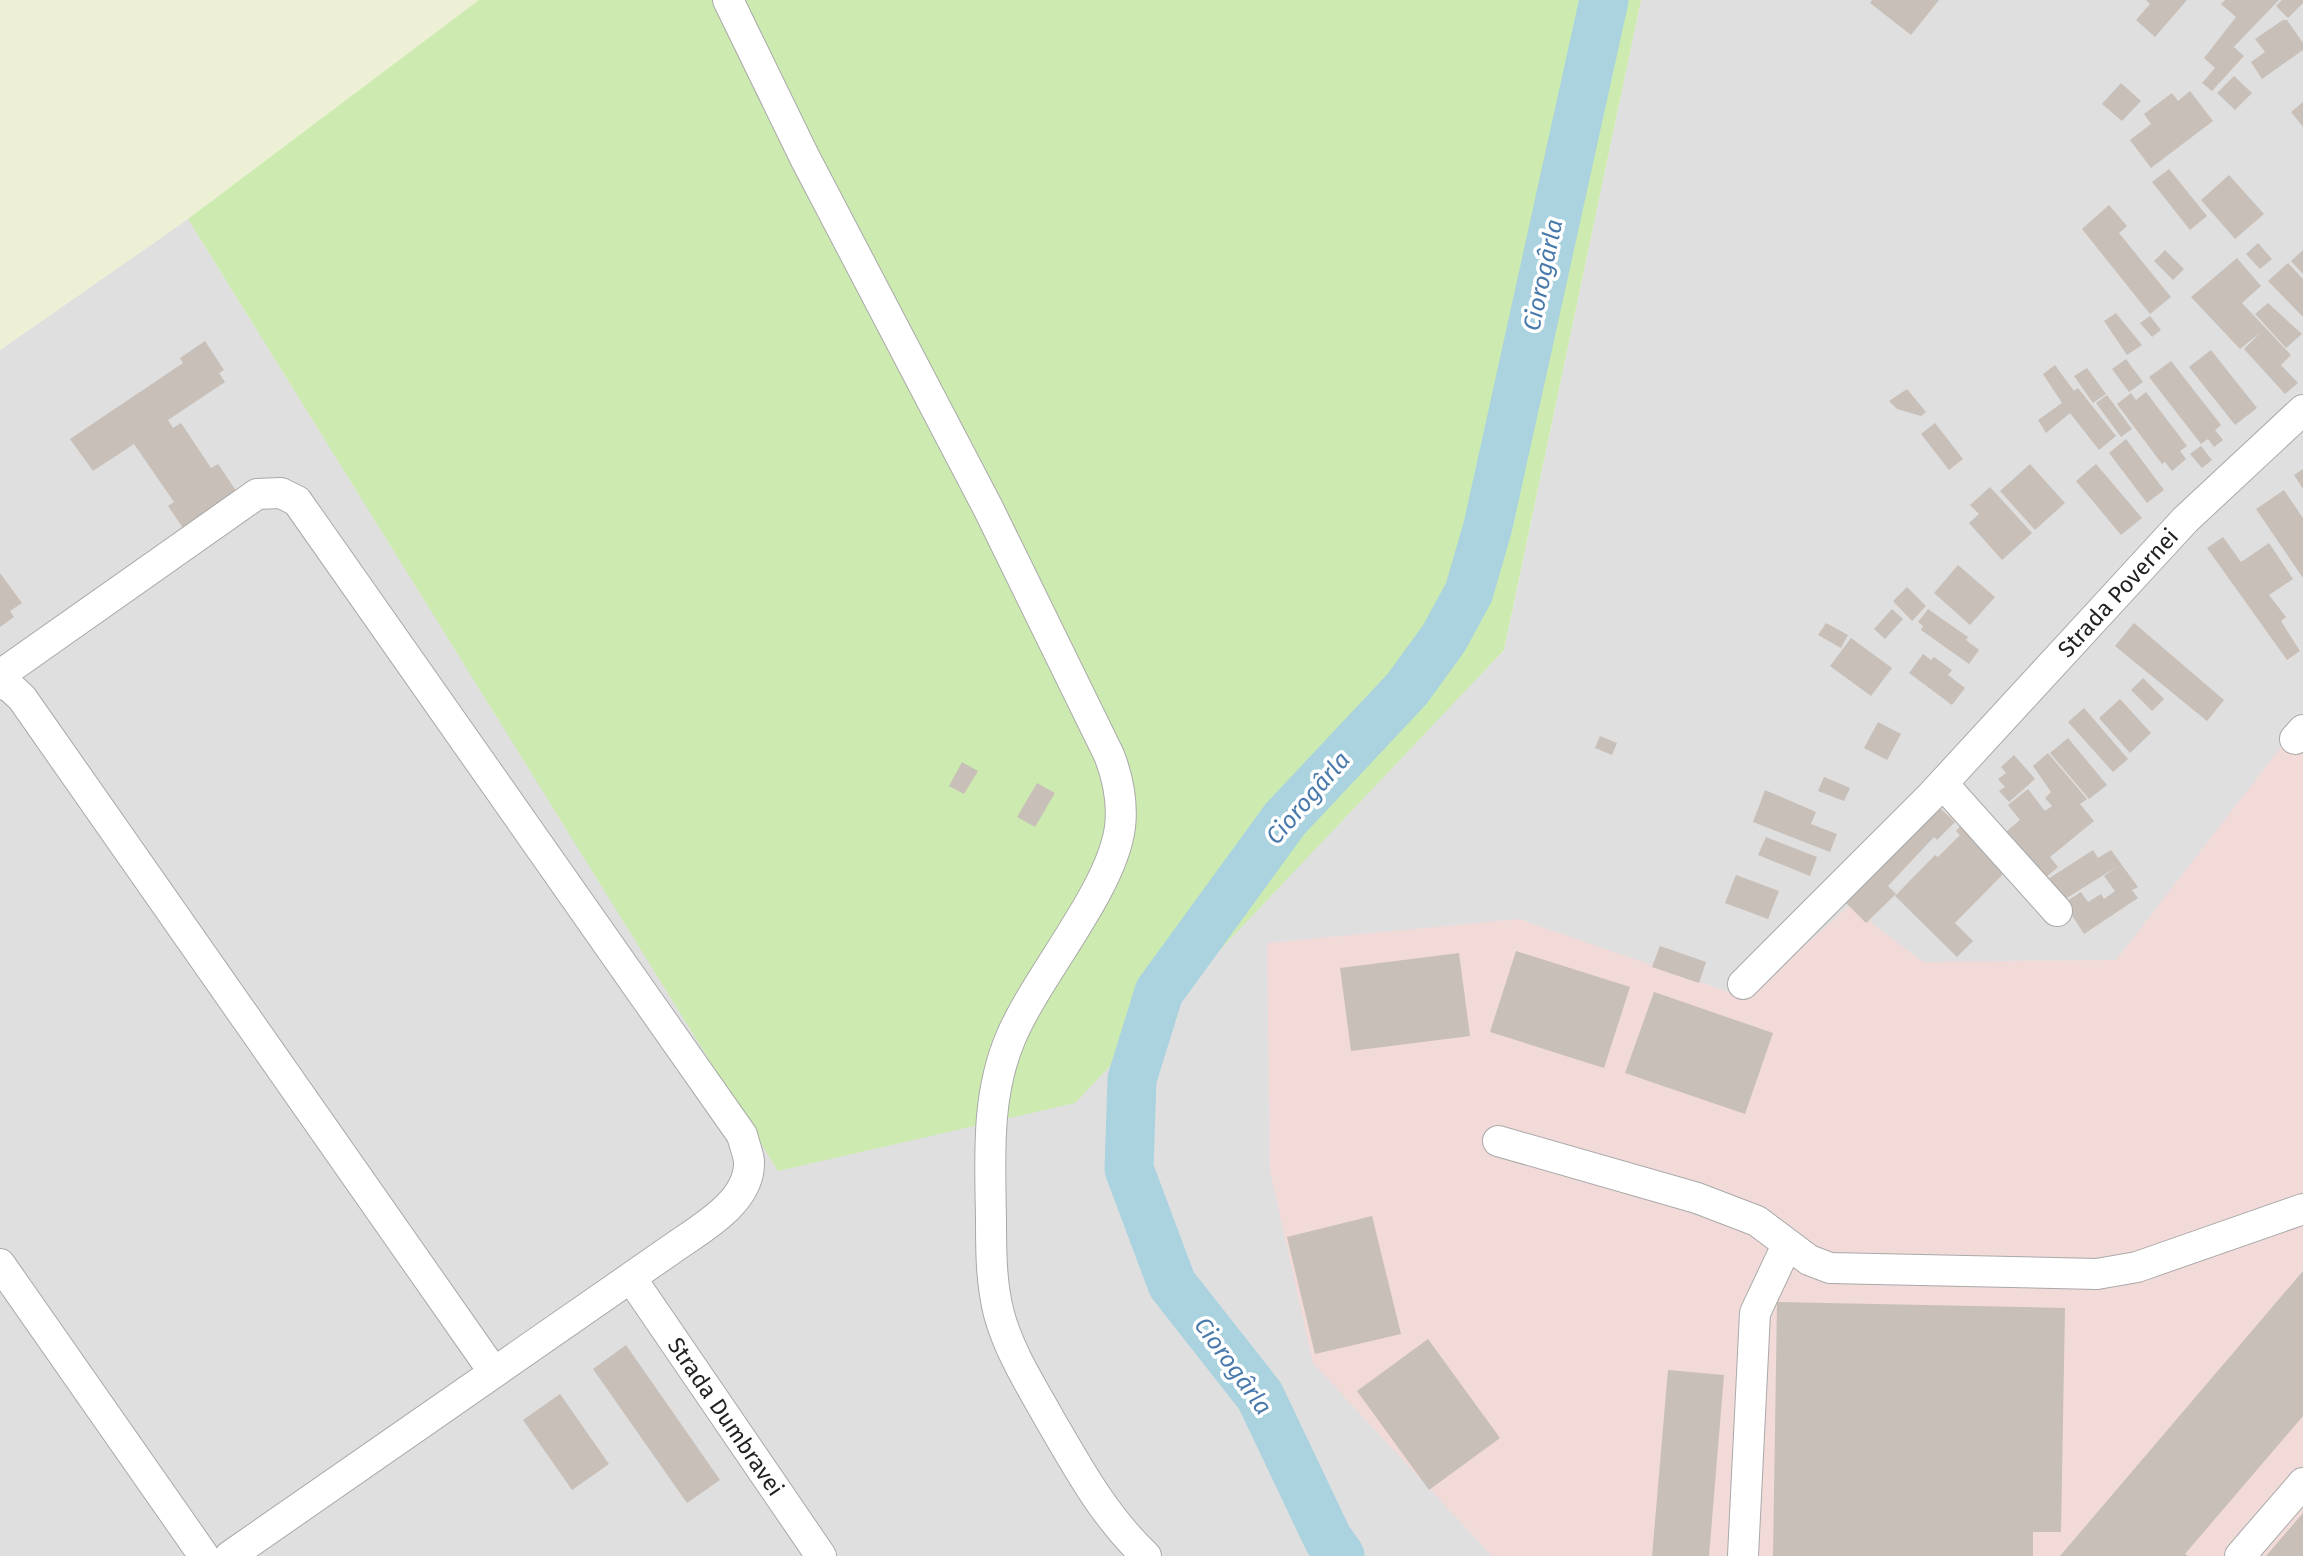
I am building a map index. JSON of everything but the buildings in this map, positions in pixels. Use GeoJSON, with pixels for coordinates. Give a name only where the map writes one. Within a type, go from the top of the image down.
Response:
{"type":"FeatureCollection","features":[{"type":"Feature","properties":{"kind":"street"},"geometry":{"type":"LineString","coordinates":[[728,0],[804,159],[988,508],[1109,755],[1118,780],[1120,828],[1105,871],[1026,1004],[1001,1063],[995,1088],[990,1139],[992,1276],[1010,1346],[1026,1377],[1091,1493],[1111,1521],[1146,1556]]}},
{"type":"Feature","properties":{"kind":"street","name":"Strada Povernei"},"geometry":{"type":"LineString","coordinates":[[1743,984],[1943,783],[2185,520],[2303,410]]}},
{"type":"Feature","properties":{"kind":"street"},"geometry":{"type":"LineString","coordinates":[[0,675],[257,494],[281,493],[297,501],[742,1135],[749,1160],[742,1190],[728,1207],[631,1278],[493,1371],[230,1556]]}},
{"type":"Feature","properties":{"kind":"street"},"geometry":{"type":"LineString","coordinates":[[0,684],[9,686],[22,698],[493,1371]]}},
{"type":"Feature","properties":{"kind":"street"},"geometry":{"type":"LineString","coordinates":[[1943,783],[2057,911]]}},
{"type":"Feature","properties":{"kind":"street"},"geometry":{"type":"LineString","coordinates":[[1498,1141],[1696,1198],[1757,1221],[1809,1260],[1830,1268],[2097,1274],[2137,1266],[2303,1209]]}},
{"type":"Feature","properties":{"kind":"street"},"geometry":{"type":"LineString","coordinates":[[1743,1556],[1755,1313],[1787,1245]]}},
{"type":"Feature","properties":{"kind":"street"},"geometry":{"type":"LineString","coordinates":[[0,1264],[204,1556]]}},
{"type":"Feature","properties":{"kind":"street","name":"Strada Dumbravei"},"geometry":{"type":"LineString","coordinates":[[631,1278],[821,1556]]}},
{"type":"Feature","properties":{"kind":"street"},"geometry":{"type":"LineString","coordinates":[[2240,1556],[2303,1483]]}},
{"type":"Feature","properties":{"kind":"shaded area"},"geometry":{"type":"Polygon","coordinates":[[[1641,0],[2303,0],[2303,1556],[0,1556],[0,350],[188,219],[779,1171],[1504,651],[1641,0]]]}},
{"type":"Feature","properties":{"kind":"shaded area"},"geometry":{"type":"Polygon","coordinates":[[[2303,719],[2303,1556],[1492,1556],[1313,1363],[1270,1171],[1267,943],[1519,919],[1746,998],[1849,906],[1923,962],[2116,960],[2303,719]]]}},
{"type":"Feature","properties":{"kind":"green space"},"geometry":{"type":"Polygon","coordinates":[[[0,0],[479,0],[188,219],[0,350],[0,0]]]}},
{"type":"Feature","properties":{"kind":"green space"},"geometry":{"type":"Polygon","coordinates":[[[479,0],[1641,0],[1504,650],[1075,1103],[778,1171],[188,219],[479,0]]]}},
{"type":"Feature","properties":{"kind":"waterway","name":"Ciorogârla"},"geometry":{"type":"LineString","coordinates":[[1340,1556],[1328,1539],[1260,1396],[1172,1284],[1129,1169],[1132,1079],[1159,992],[1285,819],[1407,689],[1444,638],[1469,592],[1488,526],[1604,0]]}}]}
